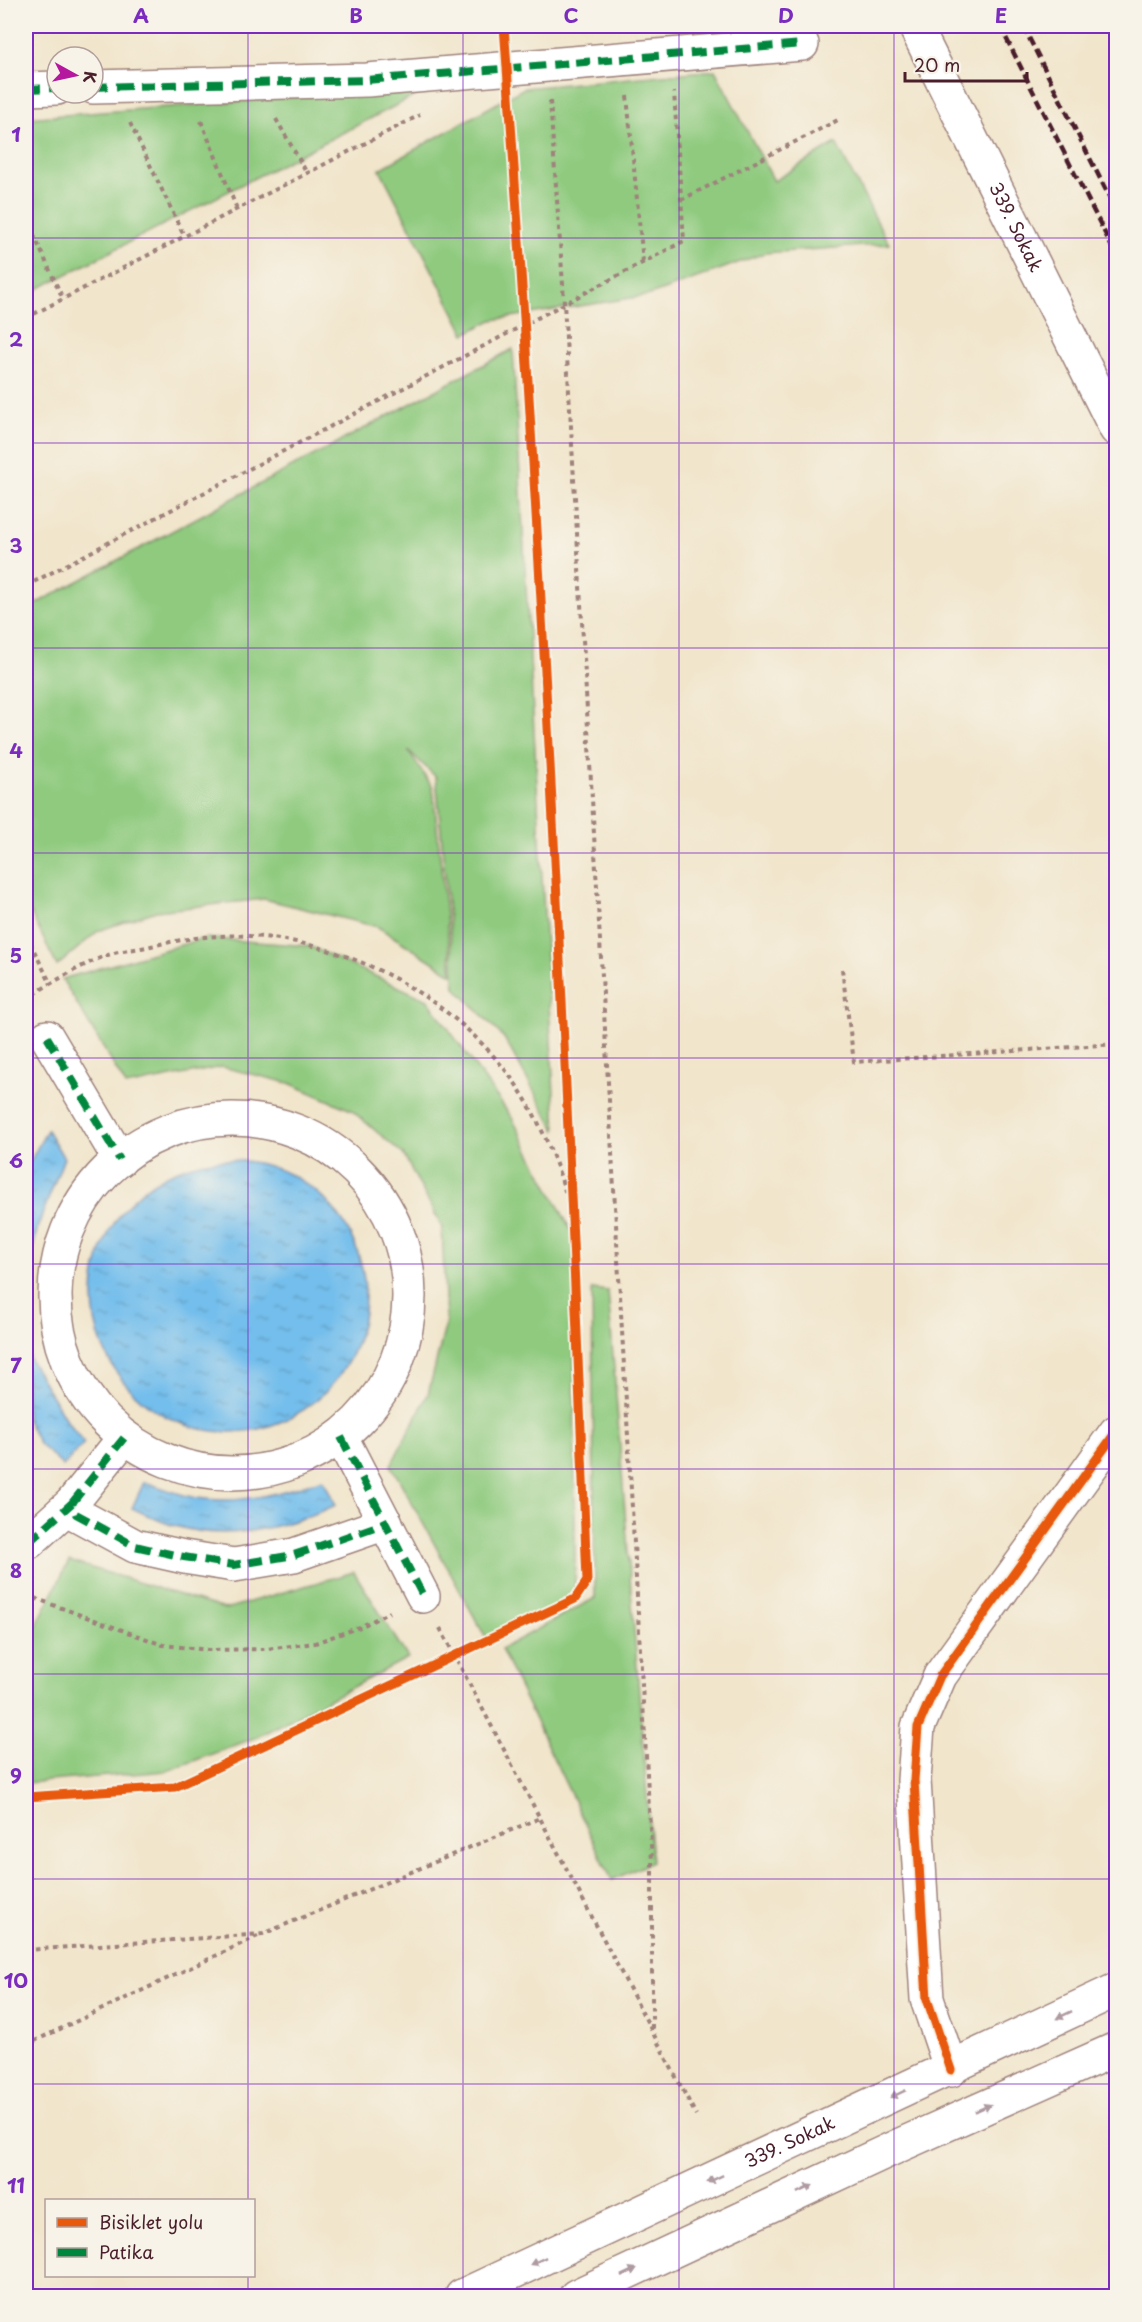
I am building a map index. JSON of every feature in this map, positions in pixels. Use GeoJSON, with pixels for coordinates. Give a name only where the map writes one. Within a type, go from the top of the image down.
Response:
{"type":"FeatureCollection","features":[{"type":"Feature","properties":{"kind":"street","name":"339. Sokak"},"geometry":{"type":"LineString","coordinates":[[915,26],[1116,429]]}},
{"type":"Feature","properties":{"kind":"street"},"geometry":{"type":"LineString","coordinates":[[105,87],[367,80],[802,44]]}},
{"type":"Feature","properties":{"kind":"street"},"geometry":{"type":"LineString","coordinates":[[26,89],[45,88]]}},
{"type":"Feature","properties":{"kind":"street"},"geometry":{"type":"LineString","coordinates":[[46,1037],[120,1160]]}},
{"type":"Feature","properties":{"kind":"street"},"geometry":{"type":"LineString","coordinates":[[205,1119],[265,1120],[320,1140],[366,1178],[396,1227],[410,1284],[404,1342],[380,1395],[341,1437],[290,1465],[232,1474],[175,1465],[124,1438],[84,1395],[59,1340],[55,1281],[69,1224],[102,1174],[149,1138],[205,1119]]}},
{"type":"Feature","properties":{"kind":"street"},"geometry":{"type":"LineString","coordinates":[[951,2070],[927,1999],[914,1780],[918,1727],[940,1676],[1116,1432]]}},
{"type":"Feature","properties":{"kind":"street"},"geometry":{"type":"LineString","coordinates":[[341,1437],[423,1596]]}},
{"type":"Feature","properties":{"kind":"street"},"geometry":{"type":"LineString","coordinates":[[29,1542],[72,1503],[124,1438]]}},
{"type":"Feature","properties":{"kind":"street"},"geometry":{"type":"LineString","coordinates":[[72,1503],[76,1514],[135,1546],[234,1564],[294,1554],[386,1523]]}},
{"type":"Feature","properties":{"kind":"street","name":"339. Sokak"},"geometry":{"type":"LineString","coordinates":[[462,2296],[951,2070],[1116,1990]]}},
{"type":"Feature","properties":{"kind":"street"},"geometry":{"type":"LineString","coordinates":[[576,2296],[898,2146],[1116,2049]]}},
{"type":"Feature","properties":{"kind":"path"},"geometry":{"type":"LineString","coordinates":[[26,586],[684,241],[671,55]]}},
{"type":"Feature","properties":{"kind":"path"},"geometry":{"type":"LineString","coordinates":[[624,59],[644,262]]}},
{"type":"Feature","properties":{"kind":"path"},"geometry":{"type":"LineString","coordinates":[[548,65],[564,304],[652,1862],[652,2029]]}},
{"type":"Feature","properties":{"kind":"path"},"geometry":{"type":"LineString","coordinates":[[256,83],[307,173]]}},
{"type":"Feature","properties":{"kind":"path"},"geometry":{"type":"LineString","coordinates":[[186,85],[237,209]]}},
{"type":"Feature","properties":{"kind":"path"},"geometry":{"type":"LineString","coordinates":[[105,91],[184,236]]}},
{"type":"Feature","properties":{"kind":"path"},"geometry":{"type":"LineString","coordinates":[[26,318],[430,110]]}},
{"type":"Feature","properties":{"kind":"path"},"geometry":{"type":"LineString","coordinates":[[681,200],[840,119]]}},
{"type":"Feature","properties":{"kind":"path"},"geometry":{"type":"LineString","coordinates":[[26,218],[63,299]]}},
{"type":"Feature","properties":{"kind":"path"},"geometry":{"type":"LineString","coordinates":[[525,312],[527,335]]}},
{"type":"Feature","properties":{"kind":"path"},"geometry":{"type":"LineString","coordinates":[[26,935],[51,984]]}},
{"type":"Feature","properties":{"kind":"path"},"geometry":{"type":"LineString","coordinates":[[26,998],[111,954],[177,940],[248,936],[270,938],[362,962],[418,992],[457,1023],[514,1083],[539,1125],[562,1176],[573,1224]]}},
{"type":"Feature","properties":{"kind":"path"},"geometry":{"type":"LineString","coordinates":[[842,969],[854,1062],[1116,1044]]}},
{"type":"Feature","properties":{"kind":"path"},"geometry":{"type":"LineString","coordinates":[[571,1175],[573,1224]]}},
{"type":"Feature","properties":{"kind":"path"},"geometry":{"type":"LineString","coordinates":[[26,1595],[163,1645],[208,1650],[266,1649],[315,1644],[360,1627],[423,1596],[458,1654],[540,1818],[696,2115]]}},
{"type":"Feature","properties":{"kind":"path"},"geometry":{"type":"LineString","coordinates":[[443,1661],[458,1654]]}},
{"type":"Feature","properties":{"kind":"path"},"geometry":{"type":"LineString","coordinates":[[26,2045],[263,1934],[540,1818]]}},
{"type":"Feature","properties":{"kind":"path"},"geometry":{"type":"LineString","coordinates":[[26,1950],[263,1934]]}},
{"type":"Feature","properties":{"kind":"path"},"geometry":{"type":"LineString","coordinates":[[45,2296],[58,2291]]}},
{"type":"Feature","properties":{"kind":"green space"},"geometry":{"type":"Polygon","coordinates":[[[715,70],[774,181],[836,143],[889,244],[765,253],[650,295],[492,320],[465,334],[380,169],[524,88],[715,70]]]}},
{"type":"Feature","properties":{"kind":"green space"},"geometry":{"type":"Polygon","coordinates":[[[434,86],[26,295],[26,118],[434,86]]]}},
{"type":"Feature","properties":{"kind":"green space"},"geometry":{"type":"Polygon","coordinates":[[[513,349],[556,1131],[504,1038],[455,987],[436,777],[408,750],[433,788],[452,974],[378,927],[264,899],[156,911],[98,931],[57,966],[26,903],[26,609],[513,349]]]}},
{"type":"Feature","properties":{"kind":"green space"},"geometry":{"type":"Polygon","coordinates":[[[205,938],[309,946],[428,1000],[512,1118],[574,1236],[575,1599],[487,1640],[391,1465],[428,1394],[446,1323],[442,1227],[403,1154],[351,1110],[289,1083],[222,1067],[126,1086],[62,979],[205,938]]]}},
{"type":"Feature","properties":{"kind":"green space"},"geometry":{"type":"Polygon","coordinates":[[[592,1289],[608,1291],[652,1862],[612,1880],[501,1649],[595,1598],[592,1289]]]}},
{"type":"Feature","properties":{"kind":"green space"},"geometry":{"type":"Polygon","coordinates":[[[69,1561],[225,1609],[354,1572],[408,1658],[257,1737],[167,1771],[26,1783],[26,1646],[69,1561]]]}},
{"type":"Feature","properties":{"kind":"water"},"geometry":{"type":"Polygon","coordinates":[[[47,1130],[64,1158],[38,1226],[26,1278],[26,1169],[47,1130]]]}},
{"type":"Feature","properties":{"kind":"water"},"geometry":{"type":"Polygon","coordinates":[[[229,1160],[256,1163],[281,1170],[305,1183],[325,1200],[342,1220],[355,1244],[362,1269],[365,1296],[362,1323],[355,1348],[342,1372],[325,1392],[305,1409],[281,1422],[256,1429],[229,1432],[202,1429],[177,1422],[153,1409],[133,1392],[116,1372],[103,1348],[96,1323],[93,1296],[96,1269],[103,1244],[116,1220],[133,1200],[153,1183],[177,1170],[202,1163],[229,1160]]]}},
{"type":"Feature","properties":{"kind":"water"},"geometry":{"type":"Polygon","coordinates":[[[26,1322],[29,1358],[66,1420],[84,1443],[63,1466],[39,1444],[26,1418],[26,1322]]]}},
{"type":"Feature","properties":{"kind":"water"},"geometry":{"type":"Polygon","coordinates":[[[323,1479],[336,1505],[298,1520],[257,1530],[216,1533],[195,1531],[158,1520],[132,1508],[144,1482],[190,1497],[229,1500],[276,1493],[323,1479]]]}},
{"type":"Feature","properties":{"kind":"railway"},"geometry":{"type":"LineString","coordinates":[[1000,26],[1116,255]]}},
{"type":"Feature","properties":{"kind":"railway"},"geometry":{"type":"LineString","coordinates":[[1023,26],[1116,210]]}},
{"type":"Feature","properties":{"kind":"marked path"},"geometry":{"type":"LineString","coordinates":[[105,87],[367,80],[802,44]]}},
{"type":"Feature","properties":{"kind":"marked path"},"geometry":{"type":"LineString","coordinates":[[26,89],[45,88]]}},
{"type":"Feature","properties":{"kind":"marked path"},"geometry":{"type":"LineString","coordinates":[[47,1037],[120,1160]]}},
{"type":"Feature","properties":{"kind":"marked path"},"geometry":{"type":"LineString","coordinates":[[341,1437],[423,1596]]}},
{"type":"Feature","properties":{"kind":"marked path"},"geometry":{"type":"LineString","coordinates":[[72,1503],[124,1438]]}},
{"type":"Feature","properties":{"kind":"marked path"},"geometry":{"type":"LineString","coordinates":[[29,1542],[72,1503],[76,1514],[135,1546],[234,1565],[294,1555],[386,1523]]}},
{"type":"Feature","properties":{"kind":"cycle path"},"geometry":{"type":"LineString","coordinates":[[26,1797],[175,1787],[575,1599],[587,1581],[571,1192],[542,609],[504,26]]}},
{"type":"Feature","properties":{"kind":"cycle path"},"geometry":{"type":"LineString","coordinates":[[951,2070],[927,1999],[914,1780],[918,1727],[940,1676],[1116,1432]]}}]}
